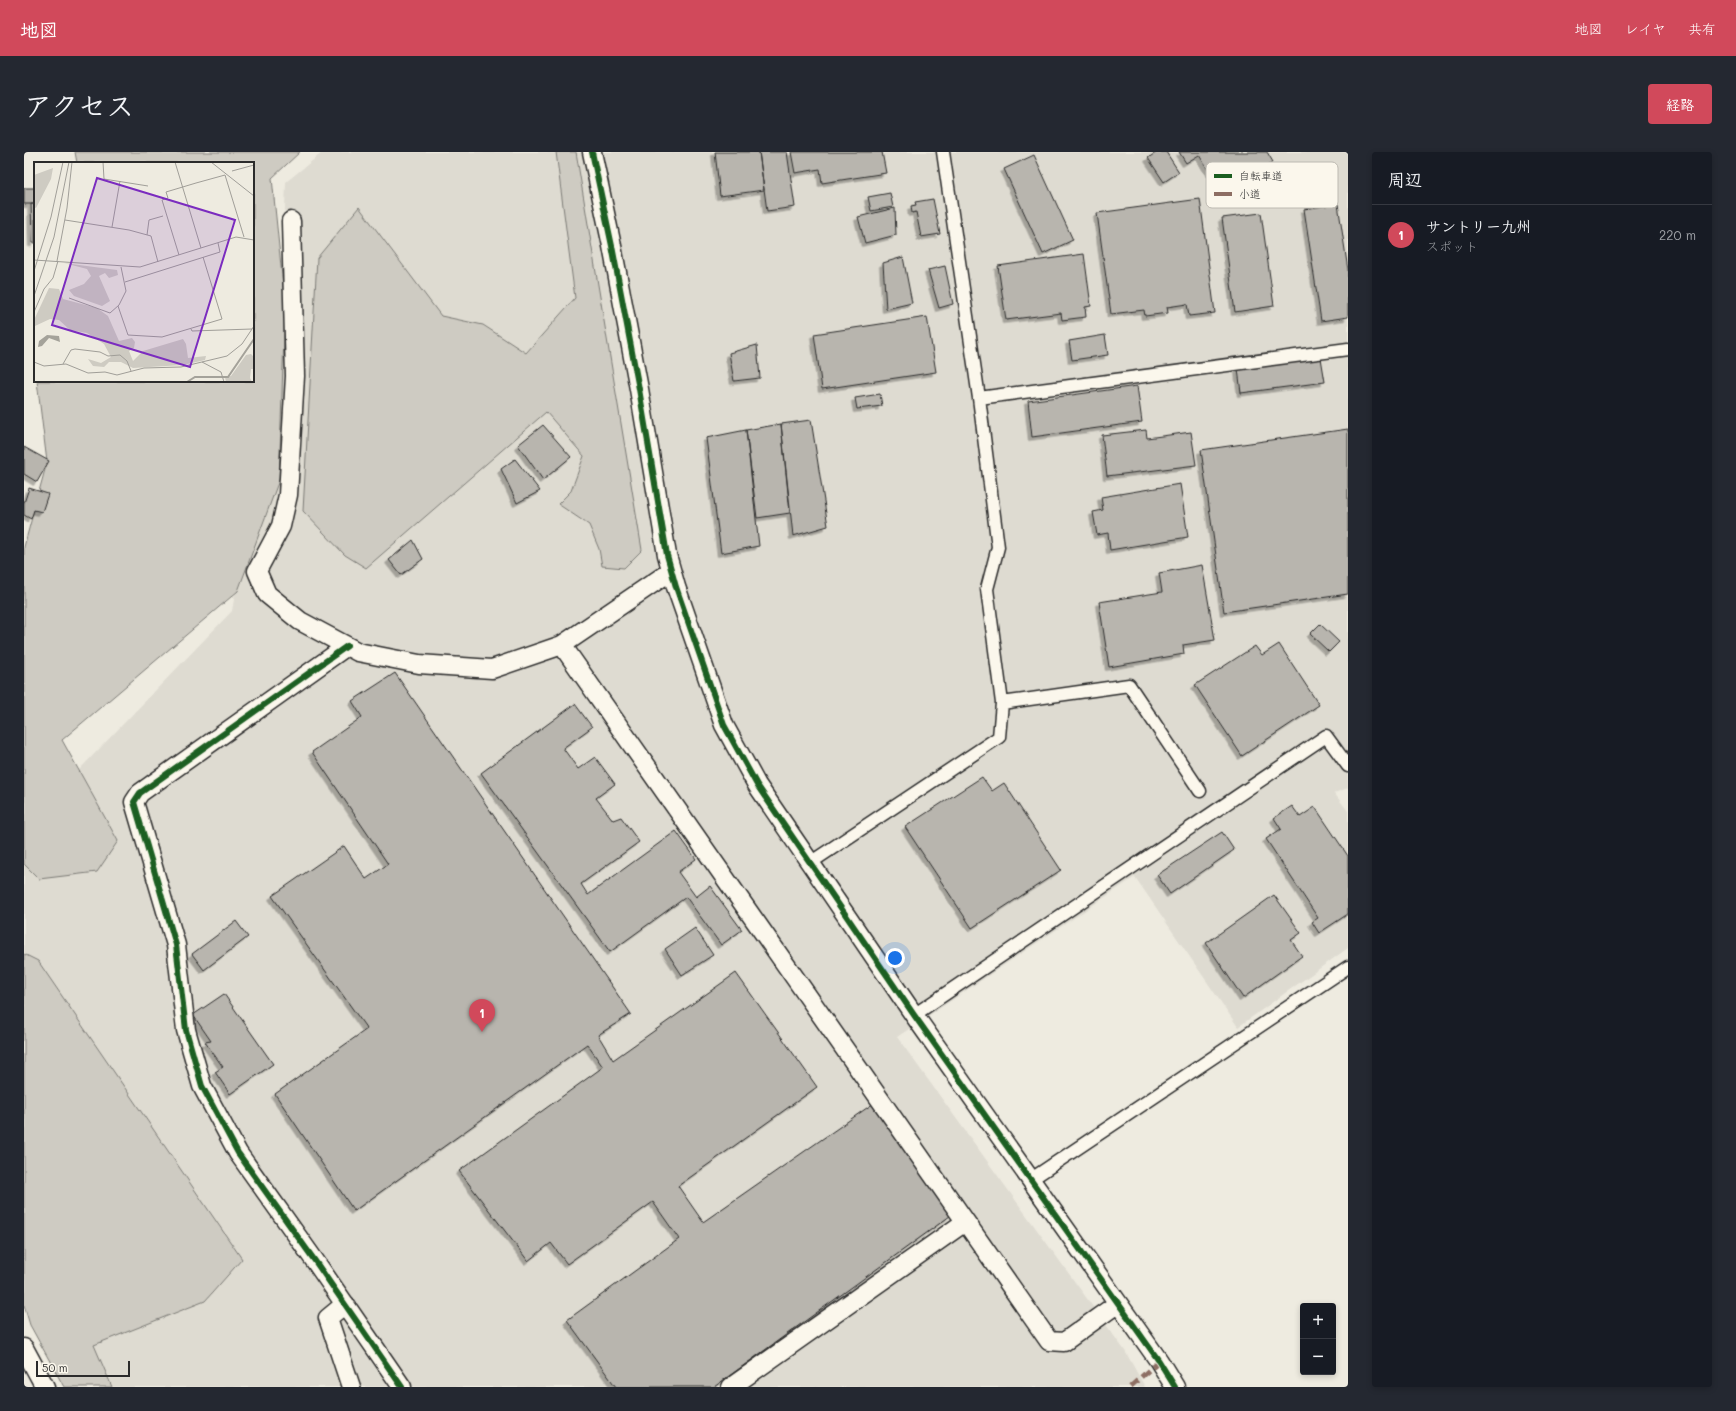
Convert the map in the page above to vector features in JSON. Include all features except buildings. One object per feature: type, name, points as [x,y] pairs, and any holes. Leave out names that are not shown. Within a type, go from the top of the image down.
[{"type":"street","points":[[592,152],[614,254],[671,571],[724,725],[757,786],[914,1015],[965,1085],[1117,1304],[1159,1361],[1175,1387]]},
{"type":"street","points":[[810,863],[999,738],[1002,703],[987,589],[998,546],[979,398],[943,152]]},
{"type":"street","points":[[291,221],[295,376],[288,495],[280,526],[257,571],[267,594],[300,621],[358,652],[419,664],[492,669],[562,645],[671,571]]},
{"type":"street","points":[[979,398],[1348,349]]},
{"type":"street","points":[[562,645],[1049,1341],[1064,1342],[1117,1304]]},
{"type":"street","points":[[347,646],[140,793],[134,802],[176,945],[186,1030],[202,1086],[238,1153],[402,1387]]},
{"type":"street","points":[[1002,703],[1128,685],[1200,792]]},
{"type":"street","points":[[914,1015],[1326,736],[1348,766]]},
{"type":"street","points":[[1030,1180],[1348,967]]},
{"type":"street","points":[[731,1387],[965,1222]]},
{"type":"street","points":[[345,1304],[328,1318],[351,1387]]},
{"type":"street","points":[[24,1348],[45,1387]]},
{"type":"shaded area","points":[[75,152],[300,152],[272,178],[285,306],[279,480],[238,591],[62,740],[118,841],[97,872],[39,879],[24,864],[24,547],[47,462],[37,382],[254,382],[254,162],[77,162]]},
{"type":"shaded area","points":[[323,152],[1348,152],[1348,788],[1334,793],[1348,811],[1348,948],[1238,1027],[1135,877],[897,1037],[1125,1351],[1145,1387],[99,1387],[24,1151],[24,827],[232,611],[280,337],[286,182]]},
{"type":"shaded area","points":[[556,152],[576,152],[642,550],[624,568],[602,566],[599,549],[589,525],[558,504],[571,491],[584,456],[546,412],[366,568],[345,555],[303,511],[317,258],[359,207],[441,316],[483,325],[526,353],[575,298]]},
{"type":"shaded area","points":[[24,954],[38,961],[242,1259],[205,1301],[94,1345],[112,1387],[64,1387],[30,1325],[24,1305]]},
{"type":"marked path","points":[[1130,1387],[1159,1361]]},
{"type":"cycle path","points":[[592,152],[612,246],[639,389],[667,555],[676,587],[724,725],[757,785],[914,1015],[1159,1361],[1175,1387]]},
{"type":"cycle path","points":[[347,646],[140,793],[134,802],[176,945],[186,1030],[202,1086],[238,1153],[402,1387]]},
{"type":"place","name":"サントリー九州","points":[[482,1032]]}]
